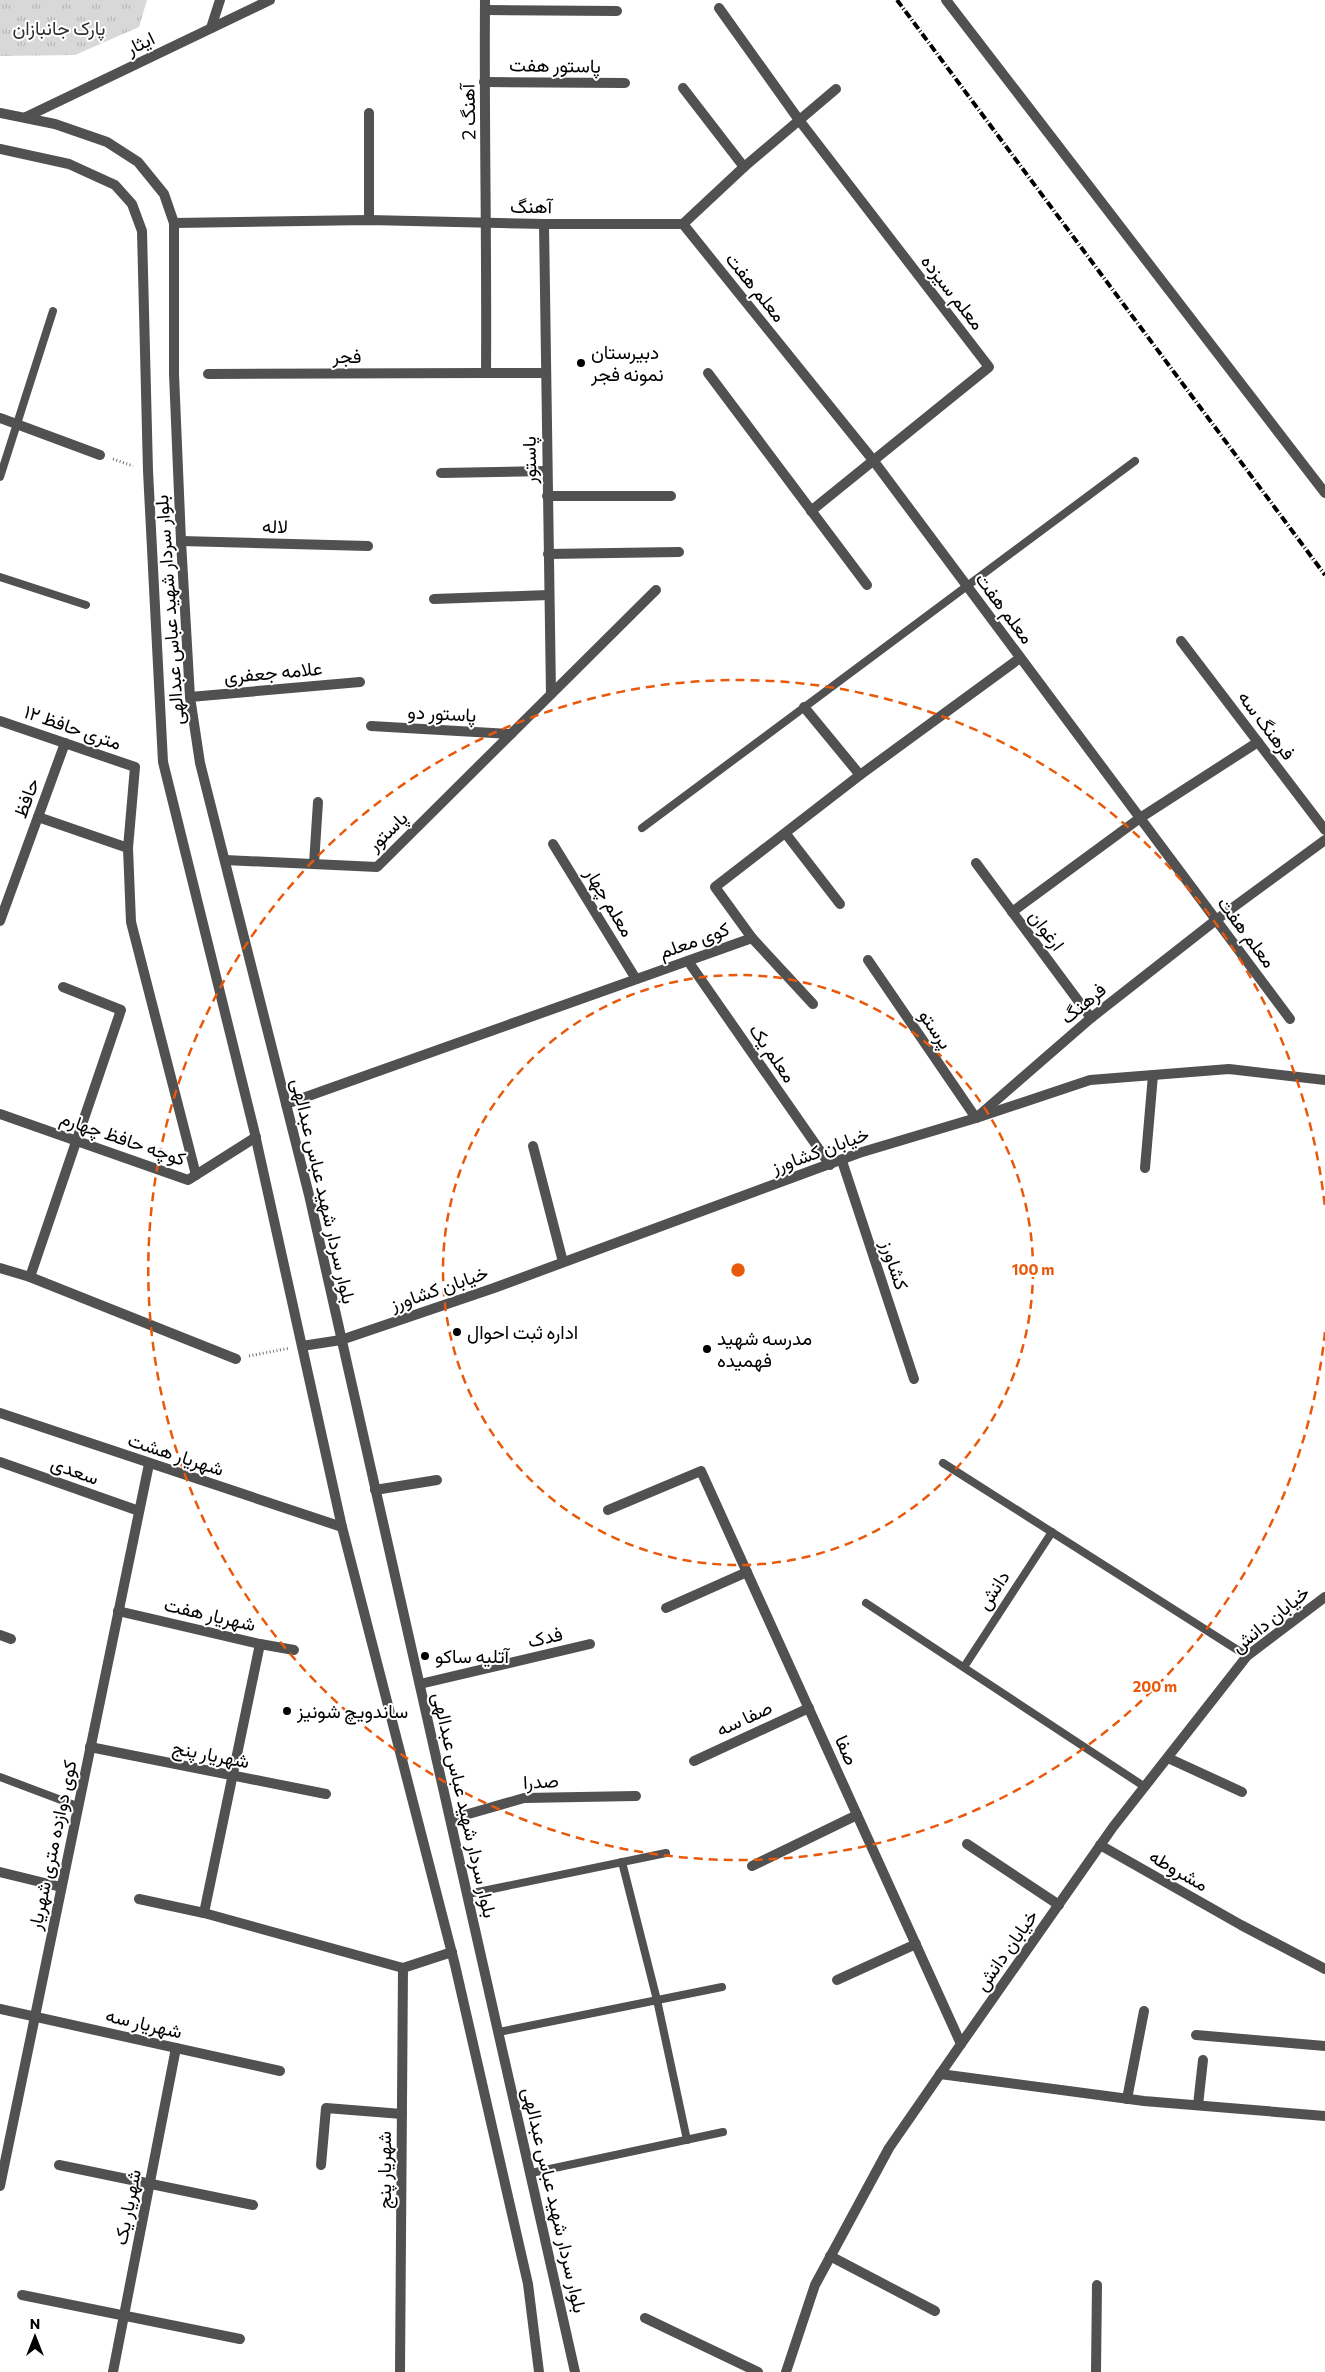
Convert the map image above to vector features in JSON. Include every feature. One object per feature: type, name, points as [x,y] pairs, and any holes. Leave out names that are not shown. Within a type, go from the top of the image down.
[{"type":"street","points":[[211,28],[220,0]]},
{"type":"street","name":"ایثار","points":[[26,117],[270,0]]},
{"type":"street","points":[[946,0],[1325,493]]},
{"type":"street","points":[[485,5],[617,12]]},
{"type":"street","name":"آهنگ 2","points":[[485,5],[486,373]]},
{"type":"street","points":[[719,8],[799,120]]},
{"type":"street","name":"پاستور هفت","points":[[484,82],[625,83]]},
{"type":"street","points":[[683,88],[744,167]]},
{"type":"street","points":[[683,224],[744,167],[836,89]]},
{"type":"street","name":"بلوار سردار شهید عباس عبدالهی","points":[[0,113],[55,124],[107,142],[138,162],[164,194],[174,223],[174,374],[181,541],[190,697],[200,763],[309,1195],[575,2372]]},
{"type":"street","points":[[369,113],[369,220]]},
{"type":"street","name":"معلم سیزده","points":[[799,120],[989,367],[873,460]]},
{"type":"street","name":"بلوار سردار شهید عباس عبدالهی","points":[[0,149],[69,164],[115,185],[132,204],[142,231],[148,471],[163,762],[256,1137],[342,1527],[452,1952],[528,2284],[539,2372]]},
{"type":"street","name":"آهنگ","points":[[174,223],[369,220],[544,224],[683,224]]},
{"type":"street","name":"پاستور","points":[[544,224],[551,694]]},
{"type":"street","name":"معلم هفت","points":[[683,224],[873,460],[1290,1019]]},
{"type":"street","name":"فجر","points":[[208,374],[545,373]]},
{"type":"street","points":[[708,373],[867,585]]},
{"type":"street","points":[[0,418],[100,455]]},
{"type":"street","points":[[811,511],[873,460]]},
{"type":"street","points":[[441,473],[547,471]]},
{"type":"street","points":[[547,496],[671,496]]},
{"type":"street","name":"لاله","points":[[181,541],[368,546]]},
{"type":"street","points":[[548,554],[679,552]]},
{"type":"street","name":"پاستور","points":[[225,860],[377,867],[656,590]]},
{"type":"street","points":[[434,599],[549,595]]},
{"type":"street","name":"فرهنگ سه","points":[[1181,641],[1325,830]]},
{"type":"street","name":"کوی معلم","points":[[286,1104],[752,938],[715,887],[860,775],[1020,658]]},
{"type":"street","name":"علامه جعفری","points":[[190,697],[360,682]]},
{"type":"street","points":[[804,707],[860,775]]},
{"type":"street","name":"۱۲ متری حافظ","points":[[0,721],[135,767],[128,848]]},
{"type":"street","name":"پاستور دو","points":[[372,726],[511,734]]},
{"type":"street","points":[[1012,912],[1140,818],[1258,742]]},
{"type":"street","name":"حافظ","points":[[0,921],[65,743]]},
{"type":"street","points":[[314,864],[318,802]]},
{"type":"street","points":[[38,817],[128,848],[131,922],[196,1175]]},
{"type":"street","points":[[786,834],[840,904]]},
{"type":"street","points":[[1216,920],[1325,840]]},
{"type":"street","name":"معلم چهار","points":[[553,844],[636,979]]},
{"type":"street","name":"ارغوان","points":[[976,863],[1091,1018]]},
{"type":"street","name":"فرهنگ","points":[[976,1118],[1091,1018],[1216,920]]},
{"type":"street","points":[[752,938],[813,1004]]},
{"type":"street","name":"معلم یک","points":[[688,960],[830,1164]]},
{"type":"street","name":"پرستو","points":[[868,960],[976,1118]]},
{"type":"street","points":[[30,1276],[78,1141],[121,1010],[63,987]]},
{"type":"street","name":"خیابان کشاورز","points":[[302,1346],[341,1340],[563,1262],[830,1164],[1090,1080],[1229,1069],[1325,1080]]},
{"type":"street","points":[[1145,1168],[1153,1075]]},
{"type":"street","name":"کوچه حافظ چهارم","points":[[0,1114],[188,1180],[256,1137]]},
{"type":"street","points":[[534,1146],[563,1262]]},
{"type":"street","name":"کشاورز","points":[[842,1161],[914,1379]]},
{"type":"street","points":[[0,1268],[30,1276],[236,1359]]},
{"type":"street","name":"شهریار هشت","points":[[0,1413],[342,1527]]},
{"type":"street","name":"سعدی","points":[[0,1462],[139,1511]]},
{"type":"street","name":"کوی دوازده متری شهریار","points":[[0,2186],[149,1464]]},
{"type":"street","name":"صفا","points":[[608,1510],[701,1471],[961,2044]]},
{"type":"street","points":[[375,1490],[437,1480]]},
{"type":"street","points":[[666,1608],[747,1572]]},
{"type":"street","name":"خیابان دانش","points":[[786,2372],[815,2285],[889,2148],[940,2074],[1100,1845],[1247,1656],[1325,1597]]},
{"type":"street","name":"شهریار هفت","points":[[118,1611],[294,1650]]},
{"type":"street","points":[[0,1634],[11,1639]]},
{"type":"street","points":[[204,1913],[260,1644]]},
{"type":"street","name":"فدک","points":[[420,1684],[590,1644]]},
{"type":"street","name":"صفا سه","points":[[694,1761],[808,1708]]},
{"type":"street","name":"شهریار پنج","points":[[90,1747],[326,1794]]},
{"type":"street","points":[[1168,1758],[1242,1792]]},
{"type":"street","name":"صدرا","points":[[451,1820],[524,1798],[636,1796]]},
{"type":"street","points":[[752,1866],[857,1815]]},
{"type":"street","points":[[967,1844],[1059,1905]]},
{"type":"street","name":"مشروطه","points":[[1100,1845],[1241,1925],[1325,1969]]},
{"type":"street","points":[[0,1872],[61,1887]]},
{"type":"street","points":[[139,1899],[204,1913],[403,1968],[452,1952]]},
{"type":"street","points":[[837,1980],[916,1944]]},
{"type":"street","name":"شهریار پنج","points":[[400,2372],[403,1968]]},
{"type":"street","name":"شهریار سه","points":[[0,2009],[280,2071]]},
{"type":"street","points":[[1127,2098],[1144,2011]]},
{"type":"street","points":[[1196,2035],[1325,2046]]},
{"type":"street","name":"شهریار یک","points":[[113,2372],[176,2048]]},
{"type":"street","points":[[1198,2105],[1203,2060]]},
{"type":"street","points":[[940,2074],[1127,2098],[1325,2116]]},
{"type":"street","points":[[321,2165],[326,2108],[402,2114]]},
{"type":"street","points":[[59,2165],[253,2205]]},
{"type":"street","points":[[830,2256],[935,2311]]},
{"type":"street","points":[[1096,2372],[1097,2286]]},
{"type":"street","points":[[22,2295],[240,2338]]},
{"type":"street","points":[[645,2318],[758,2372]]},
{"type":"lane","points":[[0,477],[53,311]]},
{"type":"lane","points":[[642,828],[1135,461]]},
{"type":"lane","points":[[0,577],[86,605]]},
{"type":"lane","points":[[944,1463],[1247,1656]]},
{"type":"lane","name":"دانش","points":[[964,1667],[1052,1532]]},
{"type":"lane","points":[[866,1603],[1145,1787]]},
{"type":"lane","points":[[0,1777],[77,1806]]},
{"type":"lane","points":[[468,1894],[666,1853]]},
{"type":"lane","points":[[622,1862],[657,2000],[688,2140]]},
{"type":"lane","points":[[499,2032],[722,1987]]},
{"type":"lane","points":[[531,2173],[723,2132]]},
{"type":"path","points":[[100,455],[148,471]]},
{"type":"path","points":[[236,1359],[302,1346]]},
{"type":"green space","name":"پارک جانبازان","points":[[0,0],[147,0],[139,27],[75,55],[0,56]]},
{"type":"railway","points":[[897,0],[1325,575]]},
{"type":"place","name":"دبیرستان نمونه فجر","points":[[581,363]]},
{"type":"place","name":"اداره ثبت احوال","points":[[457,1332]]},
{"type":"place","name":"مدرسه شهید فهمیده","points":[[707,1349]]},
{"type":"place","name":"آتلیه ساکو","points":[[425,1656]]},
{"type":"place","name":"ساندویچ شونیز","points":[[287,1711]]}]
